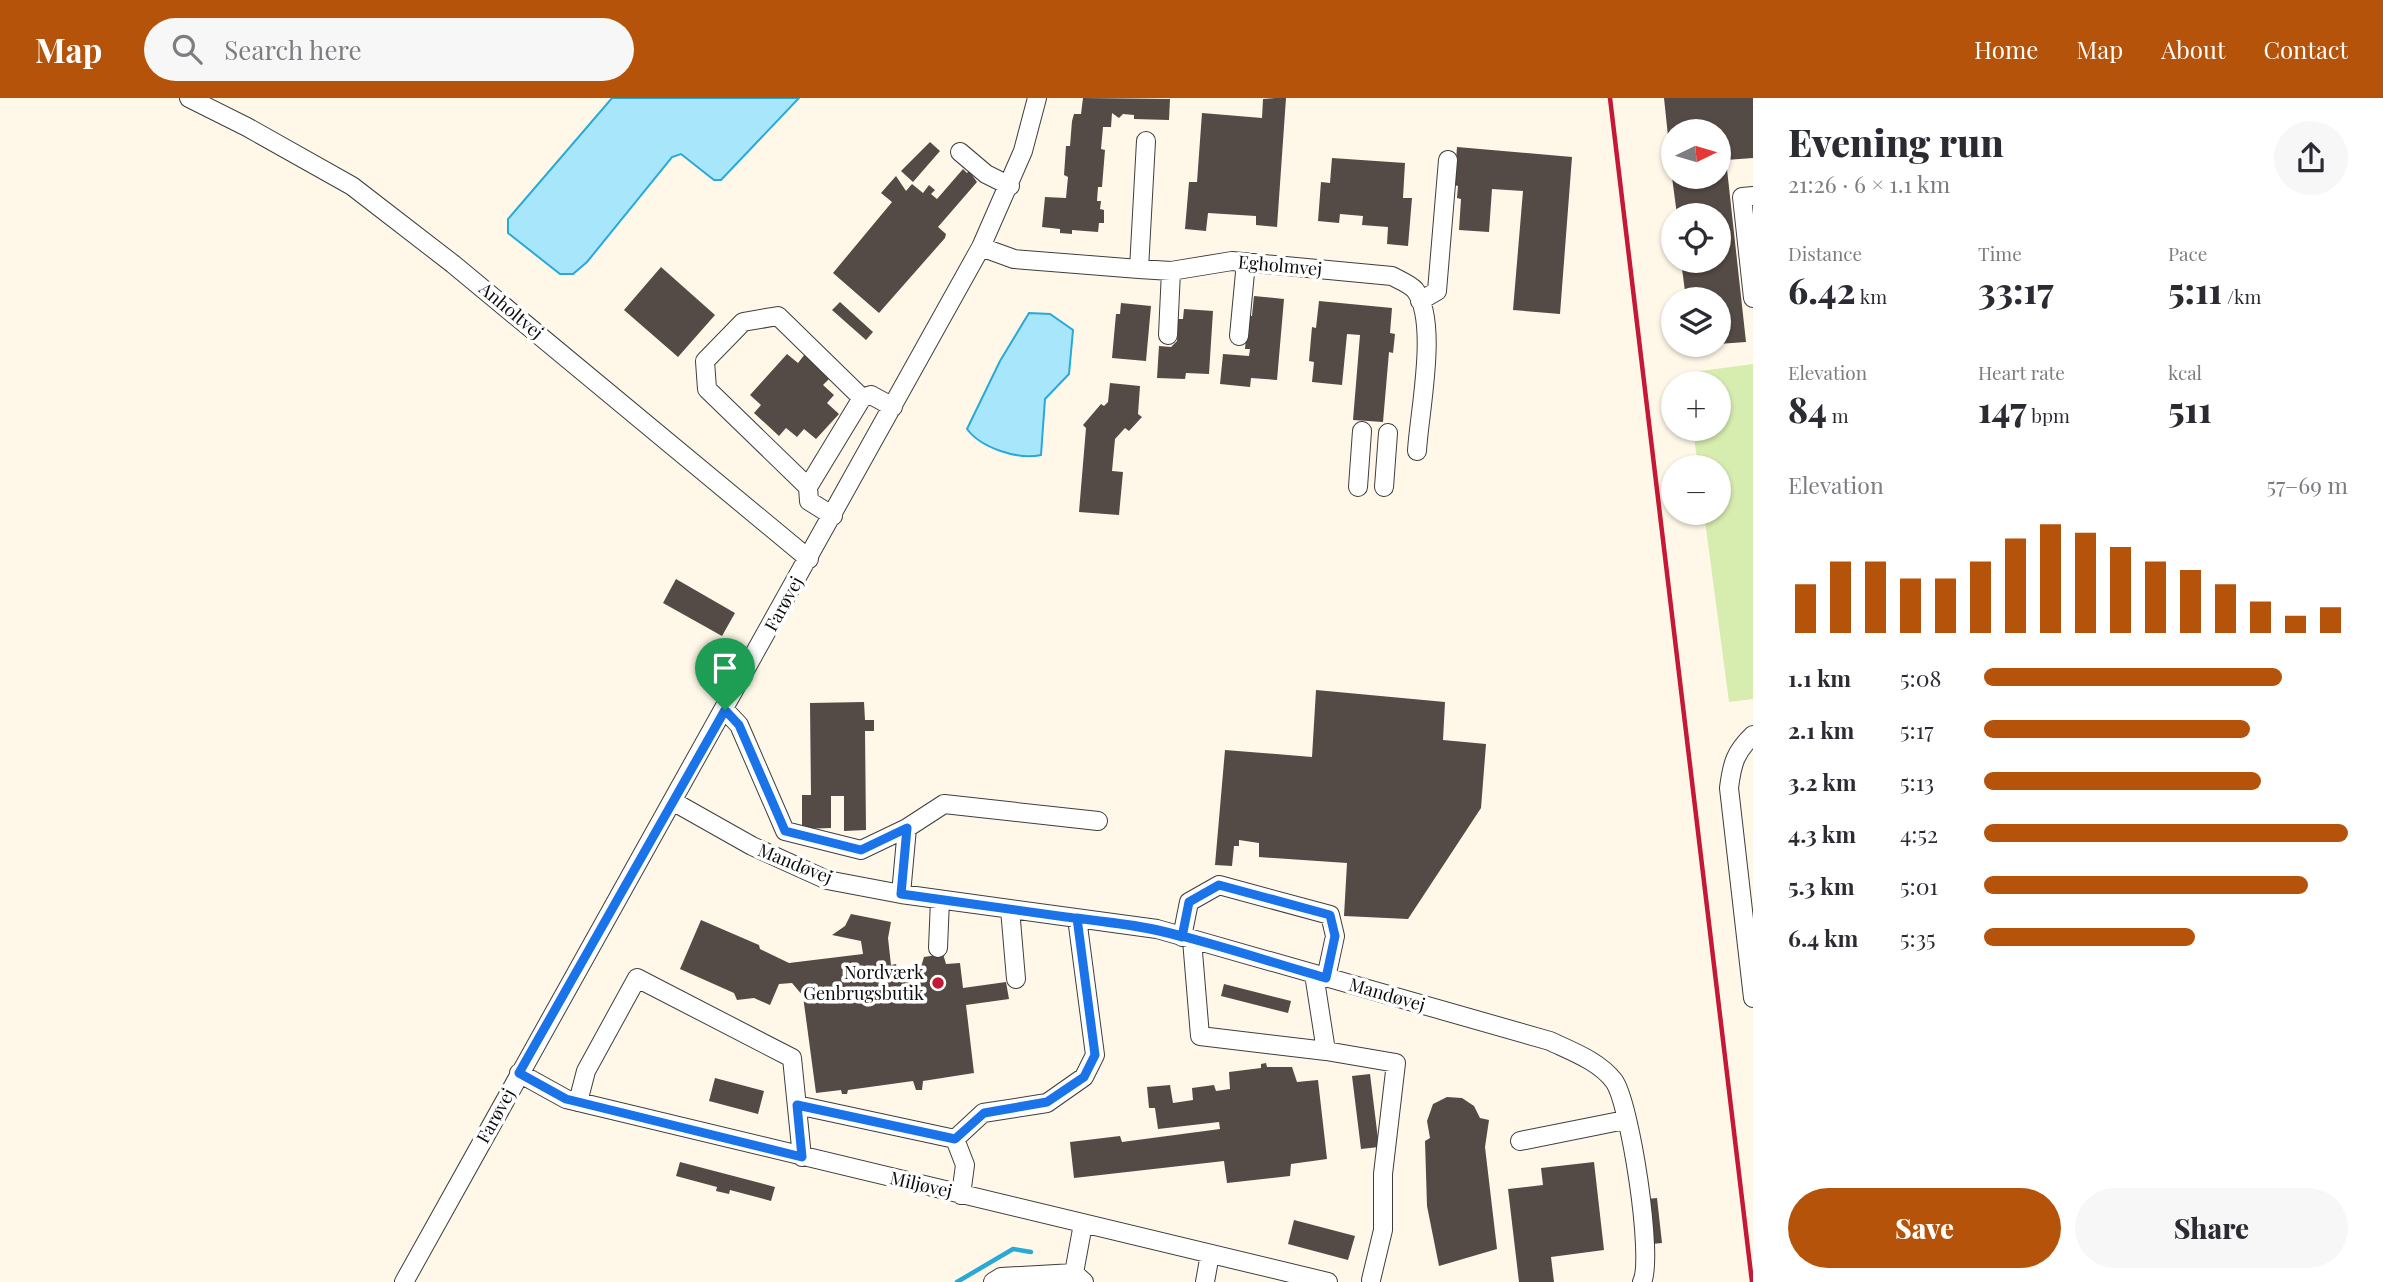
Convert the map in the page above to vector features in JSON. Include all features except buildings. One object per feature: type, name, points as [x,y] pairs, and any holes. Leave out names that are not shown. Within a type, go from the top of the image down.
[{"type":"street","name":"Anholtvej","points":[[189,98],[352,186],[453,264],[809,559]]},
{"type":"street","name":"Farøvej","points":[[404,1282],[519,1073],[674,802],[981,247],[1010,186],[1037,98]]},
{"type":"street","points":[[1139,269],[1146,141]]},
{"type":"street","points":[[960,152],[986,174],[1010,186]]},
{"type":"street","points":[[1417,451],[1426,334],[1420,301],[1437,291],[1448,160]]},
{"type":"street","points":[[1753,196],[1742,197],[1753,298]]},
{"type":"street","name":"Egholmvej","points":[[981,247],[1014,258],[1139,269],[1171,271],[1232,261],[1392,275],[1415,289],[1420,301]]},
{"type":"street","points":[[1239,336],[1246,262]]},
{"type":"street","points":[[1168,335],[1171,271]]},
{"type":"street","points":[[808,487],[707,389],[705,361],[743,322],[778,316],[862,398]]},
{"type":"street","points":[[833,516],[809,501],[808,487],[862,398],[872,395],[893,407]]},
{"type":"street","points":[[1358,487],[1362,431]]},
{"type":"street","points":[[1384,487],[1388,433]]},
{"type":"street","points":[[725,710],[739,725],[785,831],[861,850],[907,828],[944,804],[1098,821]]},
{"type":"street","points":[[1753,734],[1732,762],[1729,788],[1753,998]]},
{"type":"street","name":"Mandøvej","points":[[674,802],[751,846],[827,880],[940,900],[1157,929],[1560,1045],[1589,1059],[1615,1082],[1625,1120],[1644,1215],[1643,1282]]},
{"type":"street","points":[[901,894],[907,828]]},
{"type":"street","points":[[1326,1051],[1320,976],[1335,936],[1330,915],[1219,885],[1189,902],[1187,938],[1200,1036],[1326,1051],[1396,1063],[1383,1174],[1383,1230],[1372,1282]]},
{"type":"street","points":[[938,948],[940,900]]},
{"type":"street","points":[[1010,909],[1016,979]]},
{"type":"street","points":[[955,1139],[984,1113],[1047,1102],[1084,1077],[1095,1055],[1077,918]]},
{"type":"street","points":[[578,1102],[586,1071],[638,978],[792,1058],[802,1157]]},
{"type":"street","name":"Miljøvej","points":[[519,1073],[544,1089],[578,1102],[1328,1282]]},
{"type":"street","points":[[797,1105],[955,1139]]},
{"type":"street","points":[[1520,1141],[1625,1120]]},
{"type":"street","points":[[955,1139],[965,1165],[961,1195]]},
{"type":"street","points":[[993,1282],[1001,1277],[1079,1277],[1083,1224]]},
{"type":"street","points":[[1205,1282],[1210,1254]]},
{"type":"green space","points":[[1753,364],[1753,699],[1729,702],[1706,525],[1731,525],[1731,455],[1696,455],[1695,441],[1731,441],[1731,371],[1701,371]]},
{"type":"water","points":[[612,98],[799,98],[721,180],[714,180],[681,154],[672,157],[587,262],[573,274],[560,274],[508,233],[508,219]]},
{"type":"water","points":[[1029,313],[1050,314],[1073,330],[1069,374],[1045,399],[1041,455],[1022,456],[991,447],[967,429],[1000,361]]},
{"type":"waterway","points":[[957,1282],[1013,1249],[1031,1252]]},
{"type":"railway","points":[[1610,98],[1752,1282]]},
{"type":"place","name":"Nordværk Genbrugsbutik","points":[[938,983]]},
{"type":"route","points":[[725,710],[519,1073],[566,1099],[802,1157],[797,1105],[955,1139],[984,1113],[1047,1102],[1084,1077],[1095,1055],[1077,918],[1157,929],[1182,937],[1192,940],[1326,978],[1335,936],[1330,915],[1219,885],[1189,902],[1182,937],[1157,929],[1077,918],[1010,909],[901,894],[907,828],[861,850],[785,831],[739,725],[725,710]]}]
